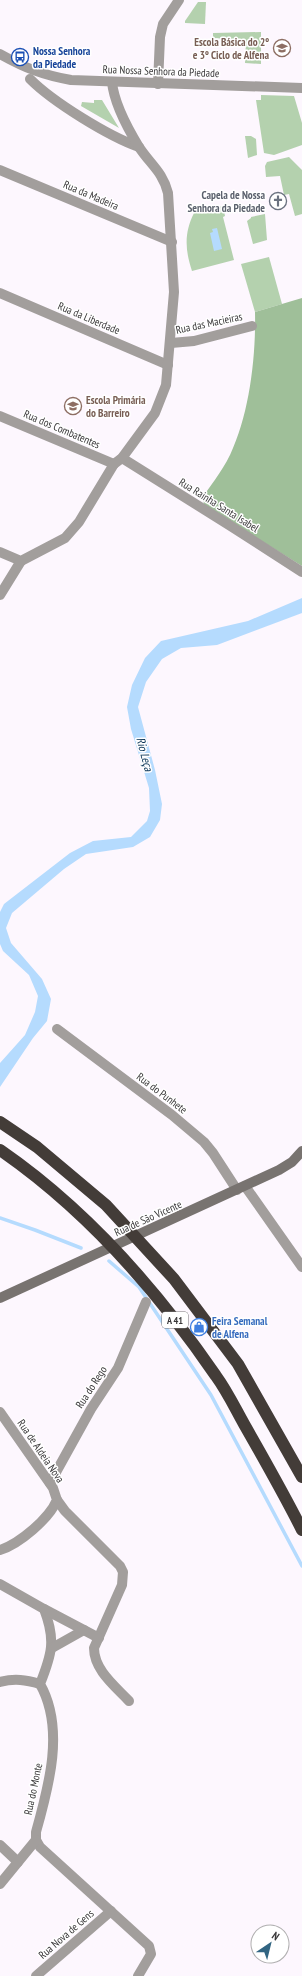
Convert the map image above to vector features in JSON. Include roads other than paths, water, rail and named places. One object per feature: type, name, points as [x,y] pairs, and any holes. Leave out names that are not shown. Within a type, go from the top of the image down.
[{"type":"highway","name":"A 41","points":[[0,1122],[37,1147],[106,1205],[174,1279],[238,1364],[302,1477]]},
{"type":"highway","name":"A 41","points":[[0,1150],[21,1164],[88,1221],[156,1293],[217,1378],[278,1482],[302,1530]]},
{"type":"main road","name":"Rua de São Vicente","points":[[0,1298],[279,1170],[292,1162],[302,1152]]},
{"type":"street","points":[[158,84],[160,37],[163,24],[179,0]]},
{"type":"street","name":"Rua Nossa Senhora da Piedade","points":[[0,54],[23,67],[43,75],[71,80],[302,88]]},
{"type":"street","points":[[30,79],[58,101],[123,141],[139,147]]},
{"type":"street","points":[[0,595],[21,561],[65,538],[79,522],[118,461],[159,406],[166,385],[171,344],[174,292],[169,200],[165,179],[139,147],[113,96],[112,82]]},
{"type":"street","name":"Rua da Madeira","points":[[0,170],[172,242]]},
{"type":"street","name":"Rua da Liberdade","points":[[0,293],[168,365]]},
{"type":"street","name":"Rua das Macieiras","points":[[171,344],[194,341],[252,326]]},
{"type":"street","name":"Rua dos Combatentes","points":[[0,416],[118,461]]},
{"type":"street","name":"Rua Rainha Santa Isabel","points":[[118,461],[230,525],[302,572]]},
{"type":"street","points":[[0,552],[21,561]]},
{"type":"street","name":"Rua do Punhete","points":[[57,1029],[172,1115],[204,1142],[302,1267]]},
{"type":"street","name":"Rua do Rego","points":[[50,1483],[90,1409],[120,1364],[146,1302]]},
{"type":"street","name":"Rua de Aldeia Nova","points":[[0,1412],[50,1483],[56,1500],[48,1515],[10,1547],[0,1550]]},
{"type":"street","points":[[56,1500],[120,1566],[123,1572],[122,1585],[94,1648],[94,1657],[102,1672],[129,1701]]},
{"type":"street","points":[[0,1584],[99,1638]]},
{"type":"street","points":[[0,1682],[12,1679],[27,1680],[40,1684],[51,1655],[52,1648],[50,1629],[44,1609]]},
{"type":"street","points":[[52,1648],[84,1630]]},
{"type":"street","name":"Rua do Monte","points":[[36,1840],[36,1832],[50,1777],[53,1742],[49,1706],[40,1684]]},
{"type":"street","points":[[0,1884],[36,1840],[40,1847],[149,1946],[151,1954],[148,1962],[138,1976]]},
{"type":"street","points":[[0,1845],[18,1862]]},
{"type":"street","name":"Rua Nova de Gens","points":[[36,1976],[111,1911]]},
{"type":"water","points":[[217,228],[222,249],[214,251],[210,233],[213,232],[212,229]]},
{"type":"water","name":"Rio Leça","points":[[302,598],[302,613],[217,645],[181,648],[162,659],[146,682],[138,707],[155,770],[162,804],[160,820],[150,837],[133,847],[86,854],[64,869],[12,913],[6,928],[11,943],[42,979],[51,999],[47,1021],[33,1038],[0,1087],[0,1063],[25,1035],[35,1012],[38,996],[29,975],[3,951],[0,944],[0,912],[4,904],[70,853],[93,841],[131,837],[147,821],[150,811],[149,788],[131,729],[127,707],[132,685],[145,658],[161,641],[248,621]]},
{"type":"waterway","points":[[0,1218],[81,1248]]},
{"type":"waterway","points":[[109,1261],[139,1287],[211,1395],[302,1566]]},
{"type":"place","name":"Escola Básica do 2º e 3º Ciclo de Alfena","points":[[282,48]]},
{"type":"place","name":"Nossa Senhora da Piedade","points":[[20,57]]},
{"type":"place","name":"Capela de Nossa Senhora da Piedade","points":[[278,201]]},
{"type":"place","name":"Escola Primária do Barreiro","points":[[73,406]]},
{"type":"place","name":"Feira Semanal de Alfena","points":[[199,1327]]}]
